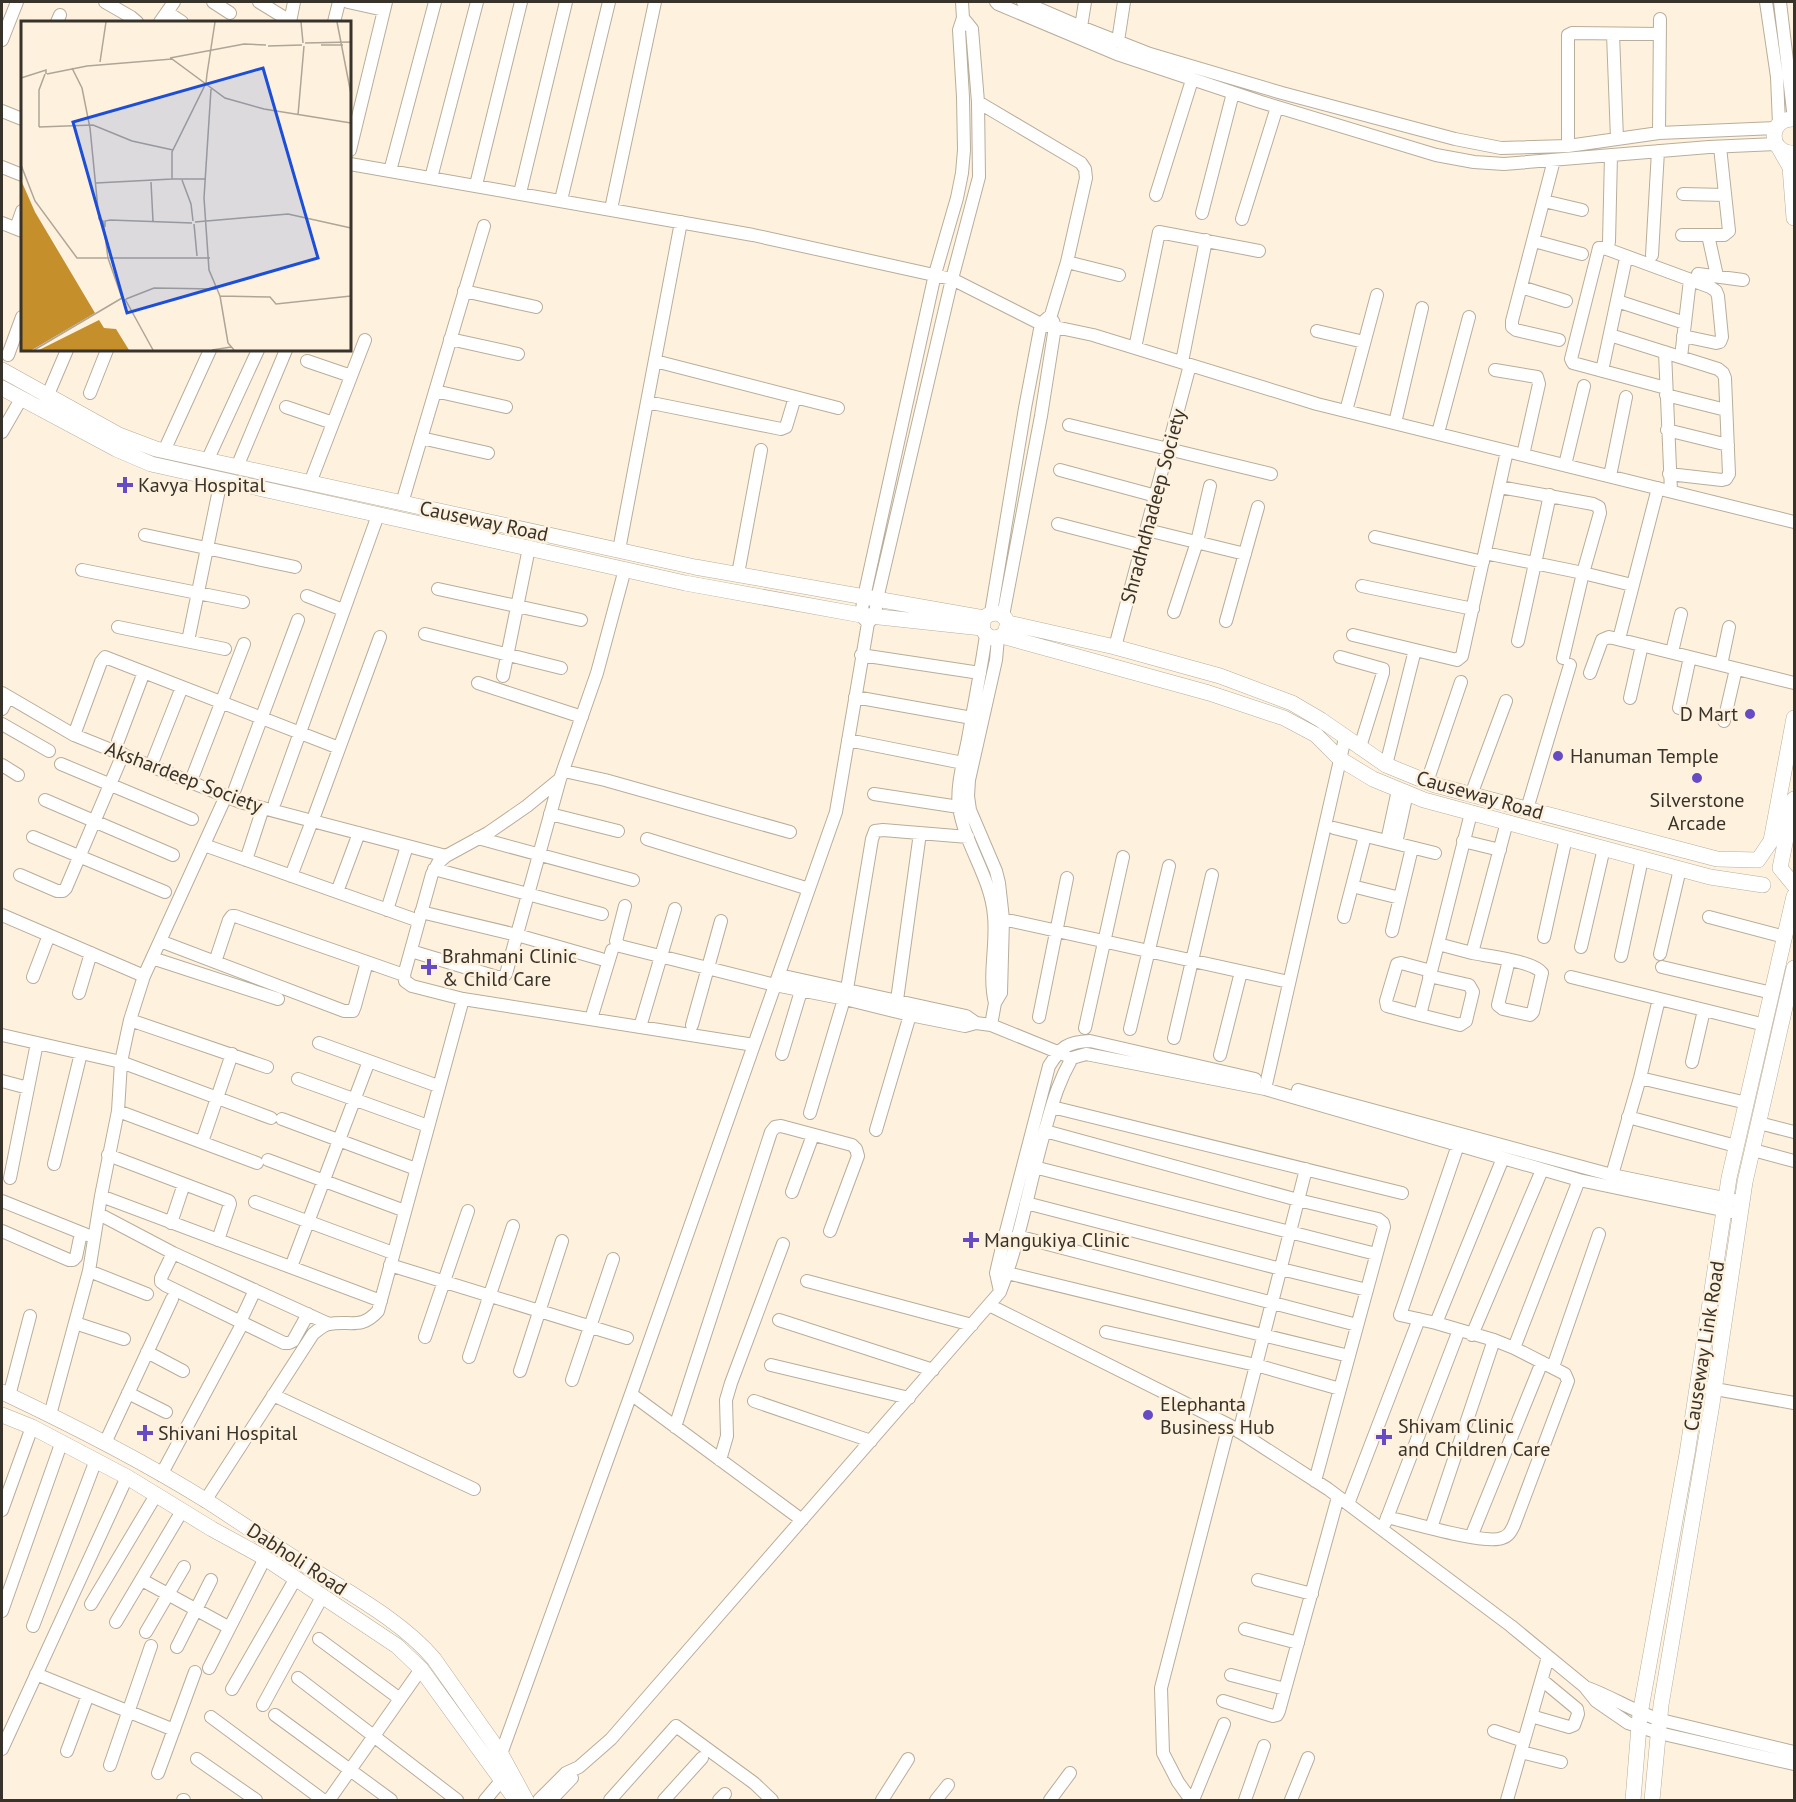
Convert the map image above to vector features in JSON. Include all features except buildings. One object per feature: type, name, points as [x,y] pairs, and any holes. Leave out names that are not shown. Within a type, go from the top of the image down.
[{"type":"main road","points":[[1794,119],[1783,121],[1774,133],[1777,146],[1790,167],[1794,218]]},
{"type":"main road","points":[[1777,146],[1784,152],[1794,153]]},
{"type":"main road","name":"Causeway Road","points":[[2,370],[45,403],[116,449],[151,464],[631,571],[868,618],[994,626],[1284,718],[1316,735],[1341,759],[1373,780],[1424,800],[1710,877],[1766,885],[1794,886]]},
{"type":"main road","name":"Causeway Road","points":[[2,388],[21,399],[45,403],[119,435],[164,451],[612,549],[870,598],[994,626],[1115,647],[1220,676],[1292,703],[1386,765],[1427,782],[1717,859],[1758,860]]},
{"type":"main road","points":[[601,564],[612,549]]},
{"type":"main road","points":[[631,571],[638,554]]},
{"type":"main road","points":[[1794,718],[1771,841],[1753,867],[1756,880],[1766,885],[1777,881],[1781,872],[1794,799]]},
{"type":"main road","points":[[1758,860],[1771,858],[1779,863],[1780,868],[1794,886]]},
{"type":"main road","name":"Causeway Link Road","points":[[1633,1800],[1639,1720],[1698,1386],[1725,1205],[1736,1146],[1794,896]]},
{"type":"main road","name":"Causeway Link Road","points":[[1652,1800],[1661,1705],[1742,1208],[1752,1150],[1794,968]]},
{"type":"main road","name":"Dabholi Road","points":[[5,1394],[105,1443],[161,1474],[360,1600],[422,1645],[501,1754],[526,1800]]},
{"type":"main road","name":"Dabholi Road","points":[[2,1415],[32,1427],[128,1477],[265,1558],[397,1646],[421,1669],[516,1800]]},
{"type":"street","points":[[2,40],[17,2]]},
{"type":"street","points":[[105,2],[132,21]]},
{"type":"street","points":[[213,2],[230,13]]},
{"type":"street","points":[[259,2],[288,21]]},
{"type":"street","points":[[290,21],[294,2]]},
{"type":"street","points":[[334,21],[339,2]]},
{"type":"street","points":[[348,2],[385,6],[351,146]]},
{"type":"street","points":[[390,171],[435,2]]},
{"type":"street","points":[[431,178],[477,2]]},
{"type":"street","points":[[476,185],[521,2]]},
{"type":"street","points":[[519,193],[566,2]]},
{"type":"street","points":[[561,201],[609,2]]},
{"type":"street","points":[[611,209],[654,2]]},
{"type":"street","points":[[501,1754],[631,1394],[836,812],[870,598],[935,274],[962,173],[963,97],[959,30],[963,18],[962,2]]},
{"type":"street","points":[[996,2],[1117,54],[1277,107],[1436,155],[1503,164],[1658,151],[1777,146]]},
{"type":"street","points":[[1023,2],[1049,7],[1081,27],[1150,54],[1282,93],[1455,139],[1501,148],[1568,146],[1659,133],[1777,126],[1777,77],[1766,2]]},
{"type":"street","points":[[1081,27],[1085,2]]},
{"type":"street","points":[[1118,40],[1124,2]]},
{"type":"street","points":[[1780,2],[1794,119]]},
{"type":"street","points":[[167,12],[180,21]]},
{"type":"street","points":[[870,598],[979,177],[978,102],[972,29],[963,18]]},
{"type":"street","points":[[1659,133],[1660,19]]},
{"type":"street","points":[[1568,146],[1568,35],[1572,33],[1660,34]]},
{"type":"street","points":[[1613,34],[1617,139]]},
{"type":"street","points":[[1156,195],[1192,80]]},
{"type":"street","points":[[1202,213],[1233,93]]},
{"type":"street","points":[[978,102],[1081,164],[1085,169],[1086,178],[1067,262],[1051,315],[1041,324],[1025,408],[994,626],[996,660],[969,780],[970,810],[996,871],[1003,920],[1001,993],[995,1003],[991,1025]]},
{"type":"street","points":[[1242,219],[1277,107]]},
{"type":"street","points":[[2,111],[21,116]]},
{"type":"street","points":[[1455,139],[1455,158]]},
{"type":"street","points":[[1682,235],[1724,235],[1728,231],[1720,147]]},
{"type":"street","points":[[1653,255],[1658,151]]},
{"type":"street","points":[[1609,242],[1611,155]]},
{"type":"street","points":[[1554,160],[1512,327],[1516,330],[1559,340]]},
{"type":"street","points":[[351,164],[753,235],[935,274],[952,279],[1041,324],[1093,335],[1317,404],[1794,522]]},
{"type":"street","points":[[2,167],[21,175]]},
{"type":"street","points":[[1683,195],[1725,195]]},
{"type":"street","points":[[1544,201],[1582,210]]},
{"type":"street","points":[[612,549],[647,402],[681,222]]},
{"type":"street","points":[[2,223],[19,230]]},
{"type":"street","points":[[402,503],[484,226]]},
{"type":"street","points":[[1135,348],[1159,232],[1259,251]]},
{"type":"street","points":[[1708,235],[1717,276]]},
{"type":"street","name":"Shradhdhadeep Society","points":[[1115,647],[1169,449],[1186,364],[1206,240]]},
{"type":"street","points":[[1534,241],[1582,254]]},
{"type":"street","points":[[1617,301],[1716,343],[1720,342],[1722,337],[1716,291],[1694,277],[1599,248],[1571,359],[1573,363],[1726,410]]},
{"type":"street","points":[[1602,371],[1626,258]]},
{"type":"street","points":[[1067,262],[1119,275]]},
{"type":"street","points":[[1694,277],[1717,276],[1743,280]]},
{"type":"street","points":[[1681,357],[1694,277]]},
{"type":"street","points":[[1521,287],[1566,301]]},
{"type":"street","points":[[464,291],[536,308]]},
{"type":"street","points":[[1346,411],[1377,295]]},
{"type":"street","points":[[1395,423],[1422,308]]},
{"type":"street","points":[[995,1003],[992,991],[995,918],[993,906],[988,884],[975,856],[959,807],[959,792],[980,673],[994,626],[1039,427],[1055,327],[1051,315]]},
{"type":"street","points":[[1438,433],[1469,317]]},
{"type":"street","points":[[8,355],[21,320]]},
{"type":"street","points":[[1317,331],[1364,342]]},
{"type":"street","points":[[1610,334],[1718,369],[1723,373],[1729,474],[1726,479],[1722,480],[1669,474]]},
{"type":"street","points":[[450,339],[518,354]]},
{"type":"street","points":[[310,483],[365,340]]},
{"type":"street","points":[[45,403],[67,351]]},
{"type":"street","points":[[90,393],[107,351]]},
{"type":"street","points":[[164,451],[210,351]]},
{"type":"street","points":[[207,460],[258,351]]},
{"type":"street","points":[[237,467],[286,351]]},
{"type":"street","points":[[1665,352],[1671,491]]},
{"type":"street","points":[[307,361],[351,376]]},
{"type":"street","points":[[655,361],[838,408]]},
{"type":"street","points":[[1495,370],[1538,377],[1539,384],[1523,454]]},
{"type":"street","points":[[1565,465],[1584,386]]},
{"type":"street","points":[[435,391],[506,407]]},
{"type":"street","points":[[647,402],[782,429],[788,424],[795,397]]},
{"type":"street","points":[[1610,476],[1626,398]]},
{"type":"street","points":[[2,432],[21,399]]},
{"type":"street","points":[[286,407],[333,423]]},
{"type":"street","points":[[1069,425],[1271,474]]},
{"type":"street","points":[[1667,430],[1728,445]]},
{"type":"street","points":[[421,438],[488,453]]},
{"type":"street","points":[[738,574],[761,450]]},
{"type":"street","points":[[1353,635],[1457,660],[1462,656],[1507,451]]},
{"type":"street","points":[[1060,470],[1156,496]]},
{"type":"street","points":[[188,641],[221,480]]},
{"type":"street","points":[[1174,612],[1197,542],[1210,486]]},
{"type":"street","points":[[1500,487],[1593,504],[1599,507],[1600,513],[1583,573],[1567,662],[1527,809]]},
{"type":"street","points":[[1619,639],[1658,488]]},
{"type":"street","points":[[1518,641],[1550,495]]},
{"type":"street","points":[[1226,621],[1258,507]]},
{"type":"street","points":[[275,802],[378,514]]},
{"type":"street","points":[[1058,524],[1143,546]]},
{"type":"street","points":[[1147,530],[1245,554]]},
{"type":"street","points":[[145,535],[295,567]]},
{"type":"street","points":[[1374,537],[1484,557],[1535,562],[1632,585]]},
{"type":"street","points":[[503,676],[529,548]]},
{"type":"street","points":[[82,570],[243,602]]},
{"type":"street","points":[[411,951],[496,977],[503,977],[506,974],[562,775],[631,571]]},
{"type":"street","points":[[1362,586],[1473,609]]},
{"type":"street","points":[[438,588],[581,620]]},
{"type":"street","points":[[307,596],[343,610]]},
{"type":"street","points":[[1672,652],[1681,614]]},
{"type":"street","points":[[50,1415],[89,1271],[108,1155],[118,1111],[121,1062],[130,1020],[144,976],[231,792],[298,620]]},
{"type":"street","points":[[118,627],[225,649]]},
{"type":"street","points":[[1721,665],[1730,627]]},
{"type":"street","points":[[425,634],[561,668]]},
{"type":"street","points":[[291,876],[380,637]]},
{"type":"street","points":[[1590,673],[1602,640],[1609,637],[1794,683]]},
{"type":"street","points":[[194,773],[244,644]]},
{"type":"street","points":[[1630,698],[1642,645]]},
{"type":"street","points":[[1386,765],[1415,650]]},
{"type":"street","points":[[861,655],[980,673]]},
{"type":"street","points":[[74,735],[103,659],[108,657],[339,748]]},
{"type":"street","points":[[1340,657],[1383,669],[1360,747]]},
{"type":"street","points":[[1679,708],[1690,657]]},
{"type":"street","points":[[1724,721],[1736,669]]},
{"type":"street","points":[[118,741],[144,672]]},
{"type":"street","points":[[1427,782],[1461,682]]},
{"type":"street","points":[[478,683],[582,717]]},
{"type":"street","points":[[154,758],[182,687]]},
{"type":"street","points":[[2,709],[5,695]]},
{"type":"street","name":"Akshardeep Society","points":[[5,695],[74,735],[231,792],[240,802],[314,817],[359,833],[446,856]]},
{"type":"street","points":[[855,697],[972,718]]},
{"type":"street","points":[[1471,795],[1506,701]]},
{"type":"street","points":[[2,724],[49,751]]},
{"type":"street","points":[[1266,1085],[1345,738]]},
{"type":"street","points":[[848,740],[963,763]]},
{"type":"street","points":[[21,874],[57,891],[63,891],[66,888],[123,754]]},
{"type":"street","points":[[61,764],[192,819]]},
{"type":"street","points":[[2,765],[18,775]]},
{"type":"street","points":[[754,1045],[463,999],[412,986],[405,981],[404,975],[438,863],[527,806],[562,775],[604,780],[790,832]]},
{"type":"street","points":[[1391,842],[1402,791]]},
{"type":"street","points":[[874,794],[959,807]]},
{"type":"street","points":[[45,800],[173,855]]},
{"type":"street","points":[[246,860],[263,808]]},
{"type":"street","points":[[1420,1015],[1471,813]]},
{"type":"street","points":[[550,814],[618,831]]},
{"type":"street","points":[[1472,953],[1507,822]]},
{"type":"street","points":[[1334,828],[1434,853]]},
{"type":"street","points":[[810,1113],[846,994],[875,831],[968,837]]},
{"type":"street","points":[[337,892],[359,833]]},
{"type":"street","points":[[897,1000],[920,833]]},
{"type":"street","points":[[1344,917],[1365,836]]},
{"type":"street","points":[[33,837],[165,892]]},
{"type":"street","points":[[478,838],[633,880]]},
{"type":"street","points":[[1545,937],[1566,838]]},
{"type":"street","points":[[647,839],[809,889]]},
{"type":"street","points":[[1464,841],[1500,850]]},
{"type":"street","points":[[204,845],[387,910],[517,935],[601,959]]},
{"type":"street","points":[[387,910],[407,846]]},
{"type":"street","points":[[1392,931],[1412,848]]},
{"type":"street","points":[[1581,947],[1604,848]]},
{"type":"street","points":[[1085,1028],[1123,857]]},
{"type":"street","points":[[1621,956],[1642,859]]},
{"type":"street","points":[[1130,1029],[1170,866]]},
{"type":"street","points":[[435,869],[602,914]]},
{"type":"street","points":[[1680,869],[1661,961],[1772,993]]},
{"type":"street","points":[[1174,1038],[1212,875]]},
{"type":"street","points":[[1039,1017],[1067,878]]},
{"type":"street","points":[[1352,886],[1400,898]]},
{"type":"street","points":[[625,906],[617,944],[661,956],[708,968],[846,994],[910,1015],[965,1026],[976,1023],[991,1025],[1072,1058],[1086,1054],[1266,1085],[1579,1180],[1742,1208]]},
{"type":"street","points":[[640,1027],[675,909]]},
{"type":"street","points":[[215,962],[229,920],[232,916],[236,916],[404,975]]},
{"type":"street","points":[[2,917],[144,976]]},
{"type":"street","points":[[1708,917],[1785,937]]},
{"type":"street","points":[[1003,920],[1289,982]]},
{"type":"street","points":[[692,1025],[721,921]]},
{"type":"street","points":[[33,976],[49,935]]},
{"type":"street","points":[[160,941],[344,1011],[353,1011],[367,962]]},
{"type":"street","points":[[1438,944],[1509,960],[1541,969],[1533,1012],[1530,1014],[1503,1009],[1498,1005],[1509,960]]},
{"type":"street","points":[[591,1019],[612,951]]},
{"type":"street","points":[[79,993],[91,953]]},
{"type":"street","points":[[152,958],[278,999]]},
{"type":"street","points":[[1401,963],[1472,988],[1466,1021],[1460,1025],[1420,1015],[1387,1006],[1386,1001],[1397,964],[1401,963]]},
{"type":"street","points":[[1220,1055],[1241,972]]},
{"type":"street","points":[[1571,977],[1765,1025]]},
{"type":"street","points":[[777,980],[801,990],[897,1000],[966,1016],[976,1023]]},
{"type":"street","points":[[782,1054],[801,990]]},
{"type":"street","points":[[99,1214],[173,1253],[329,1324],[360,1323],[370,1320],[378,1311],[381,1301],[463,999]]},
{"type":"street","points":[[1612,1175],[1659,999]]},
{"type":"street","points":[[1692,1062],[1704,1010]]},
{"type":"street","points":[[876,1130],[910,1015]]},
{"type":"street","points":[[130,1020],[267,1067]]},
{"type":"street","points":[[2,1035],[121,1062],[416,1169]]},
{"type":"street","points":[[1000,1292],[996,1273],[1049,1066],[1059,1051],[1072,1042],[1090,1041],[1725,1205]]},
{"type":"street","points":[[10,1178],[37,1043]]},
{"type":"street","points":[[319,1043],[438,1086]]},
{"type":"street","points":[[54,1164],[81,1053]]},
{"type":"street","points":[[202,1142],[232,1054]]},
{"type":"street","points":[[539,1800],[566,1773],[579,1767],[611,1739],[1000,1292],[1060,1079],[1072,1058]]},
{"type":"street","points":[[291,1267],[369,1061]]},
{"type":"street","points":[[1640,1077],[1747,1103]]},
{"type":"street","points":[[298,1079],[428,1126]]},
{"type":"street","points":[[2,1081],[28,1088]]},
{"type":"street","points":[[1052,1107],[1402,1193]]},
{"type":"street","points":[[118,1111],[202,1142],[324,1180],[405,1211]]},
{"type":"street","points":[[1628,1118],[1736,1146]]},
{"type":"street","points":[[1759,1123],[1794,1132]]},
{"type":"street","points":[[675,1427],[771,1132],[775,1127],[781,1126],[852,1145],[856,1149],[858,1156],[830,1231]]},
{"type":"street","points":[[1044,1131],[1298,1200],[1378,1219],[1383,1223],[1315,1481]]},
{"type":"street","points":[[792,1192],[813,1135]]},
{"type":"street","points":[[1387,1517],[1471,1537],[1495,1540],[1504,1538],[1514,1525],[1568,1381],[1565,1374],[1547,1364],[1494,1340],[1400,1315],[1458,1145]]},
{"type":"street","points":[[1752,1150],[1794,1161]]},
{"type":"street","points":[[108,1155],[229,1201],[218,1240]]},
{"type":"street","points":[[1436,1323],[1503,1158]]},
{"type":"street","points":[[1035,1167],[1376,1254]]},
{"type":"street","points":[[1224,1724],[1192,1800],[1183,1789],[1163,1753],[1161,1688],[1234,1429],[1256,1365],[1306,1169]]},
{"type":"street","points":[[1472,1335],[1542,1170]]},
{"type":"street","points":[[1514,1348],[1579,1180]]},
{"type":"street","points":[[171,1223],[184,1184]]},
{"type":"street","points":[[101,1196],[381,1301]]},
{"type":"street","points":[[2,1201],[95,1238]]},
{"type":"street","points":[[255,1202],[308,1221],[444,1282],[627,1338]]},
{"type":"street","points":[[1026,1203],[1367,1290]]},
{"type":"street","points":[[425,1337],[468,1211]]},
{"type":"street","points":[[469,1357],[513,1226]]},
{"type":"street","points":[[2,1231],[69,1260],[74,1260],[76,1257],[81,1233]]},
{"type":"street","points":[[1471,1537],[1547,1364],[1599,1234]]},
{"type":"street","points":[[1017,1236],[1357,1325]]},
{"type":"street","points":[[520,1371],[562,1241]]},
{"type":"street","points":[[720,1460],[726,1436],[726,1400],[783,1244]]},
{"type":"street","points":[[173,1253],[161,1282],[240,1325],[289,1343],[293,1341],[308,1314]]},
{"type":"street","points":[[572,1380],[613,1259]]},
{"type":"street","points":[[89,1271],[147,1294]]},
{"type":"street","points":[[1007,1273],[1349,1356]]},
{"type":"street","points":[[807,1281],[972,1325]]},
{"type":"street","points":[[161,1474],[240,1325],[255,1290]]},
{"type":"street","points":[[105,1443],[172,1299]]},
{"type":"street","points":[[989,1305],[1234,1429],[1315,1481],[1510,1626],[1584,1686],[1596,1701],[1619,1718],[1639,1720],[1794,1764]]},
{"type":"street","points":[[5,1394],[30,1316]]},
{"type":"street","points":[[1223,1701],[1273,1716],[1277,1715],[1312,1594],[1343,1501],[1419,1319]]},
{"type":"street","points":[[779,1320],[933,1370]]},
{"type":"street","points":[[75,1323],[124,1339]]},
{"type":"street","points":[[205,1501],[313,1334],[329,1324]]},
{"type":"street","points":[[1382,1530],[1459,1330]]},
{"type":"street","points":[[1106,1332],[1256,1365],[1340,1389]]},
{"type":"street","points":[[1431,1528],[1494,1340]]},
{"type":"street","points":[[147,1352],[183,1371]]},
{"type":"street","points":[[771,1365],[909,1398]]},
{"type":"street","points":[[1698,1386],[1794,1403]]},
{"type":"street","points":[[128,1393],[166,1412]]},
{"type":"street","points":[[631,1394],[802,1520]]},
{"type":"street","points":[[273,1395],[474,1489]]},
{"type":"street","points":[[754,1401],[872,1441]]},
{"type":"street","points":[[2,1510],[32,1427]]},
{"type":"street","points":[[2,1611],[61,1444]]},
{"type":"street","points":[[33,1626],[96,1460]]},
{"type":"street","points":[[2,1749],[128,1477]]},
{"type":"street","points":[[91,1604],[156,1495]]},
{"type":"street","points":[[116,1622],[182,1511]]},
{"type":"street","points":[[209,1668],[265,1558]]},
{"type":"street","points":[[146,1632],[184,1567]]},
{"type":"street","points":[[232,1689],[296,1578]]},
{"type":"street","points":[[142,1580],[228,1627]]},
{"type":"street","points":[[177,1647],[211,1580]]},
{"type":"street","points":[[1258,1580],[1312,1594]]},
{"type":"street","points":[[262,1705],[322,1597]]},
{"type":"street","points":[[1245,1629],[1298,1643]]},
{"type":"street","points":[[320,1639],[400,1699]]},
{"type":"street","points":[[110,1765],[151,1646]]},
{"type":"street","points":[[1507,1800],[1548,1657]]},
{"type":"street","points":[[329,1800],[421,1669]]},
{"type":"street","points":[[158,1773],[195,1672]]},
{"type":"street","points":[[36,1674],[174,1730]]},
{"type":"street","points":[[1231,1675],[1285,1689]]},
{"type":"street","points":[[298,1678],[457,1800]]},
{"type":"street","points":[[1531,1716],[1569,1727],[1574,1725],[1578,1714],[1577,1708],[1542,1680]]},
{"type":"street","points":[[67,1751],[88,1695]]},
{"type":"street","points":[[275,1715],[391,1800]]},
{"type":"street","points":[[211,1717],[323,1800]]},
{"type":"street","points":[[610,1800],[676,1726],[754,1783],[772,1800]]},
{"type":"street","points":[[1660,1726],[1794,1752]]},
{"type":"street","points":[[1494,1731],[1561,1762]]},
{"type":"street","points":[[1245,1800],[1264,1746]]},
{"type":"street","points":[[664,1800],[702,1758]]},
{"type":"street","points":[[1291,1800],[1308,1758]]},
{"type":"street","points":[[197,1759],[256,1800]]},
{"type":"street","points":[[882,1800],[908,1759]]},
{"type":"street","points":[[551,1800],[575,1775],[579,1767]]},
{"type":"street","points":[[1066,1800],[1053,1796],[1070,1773]]},
{"type":"street","points":[[485,1800],[501,1781]]},
{"type":"street","points":[[936,1800],[948,1785]]},
{"type":"street","points":[[1175,1800],[1183,1789]]},
{"type":"place","name":"Kavya Hospital","points":[[125,485]]},
{"type":"place","name":"D Mart","points":[[1750,714]]},
{"type":"place","name":"Hanuman Temple","points":[[1558,756]]},
{"type":"place","name":"Silverstone Arcade","points":[[1697,778]]},
{"type":"place","name":"Brahmani Clinic & Child Care","points":[[429,967]]},
{"type":"place","name":"Mangukiya Clinic","points":[[971,1240]]},
{"type":"place","name":"Elephanta Business Hub","points":[[1148,1415]]},
{"type":"place","name":"Shivani Hospital","points":[[145,1433]]},
{"type":"place","name":"Shivam Clinic and Children Care","points":[[1384,1437]]}]
